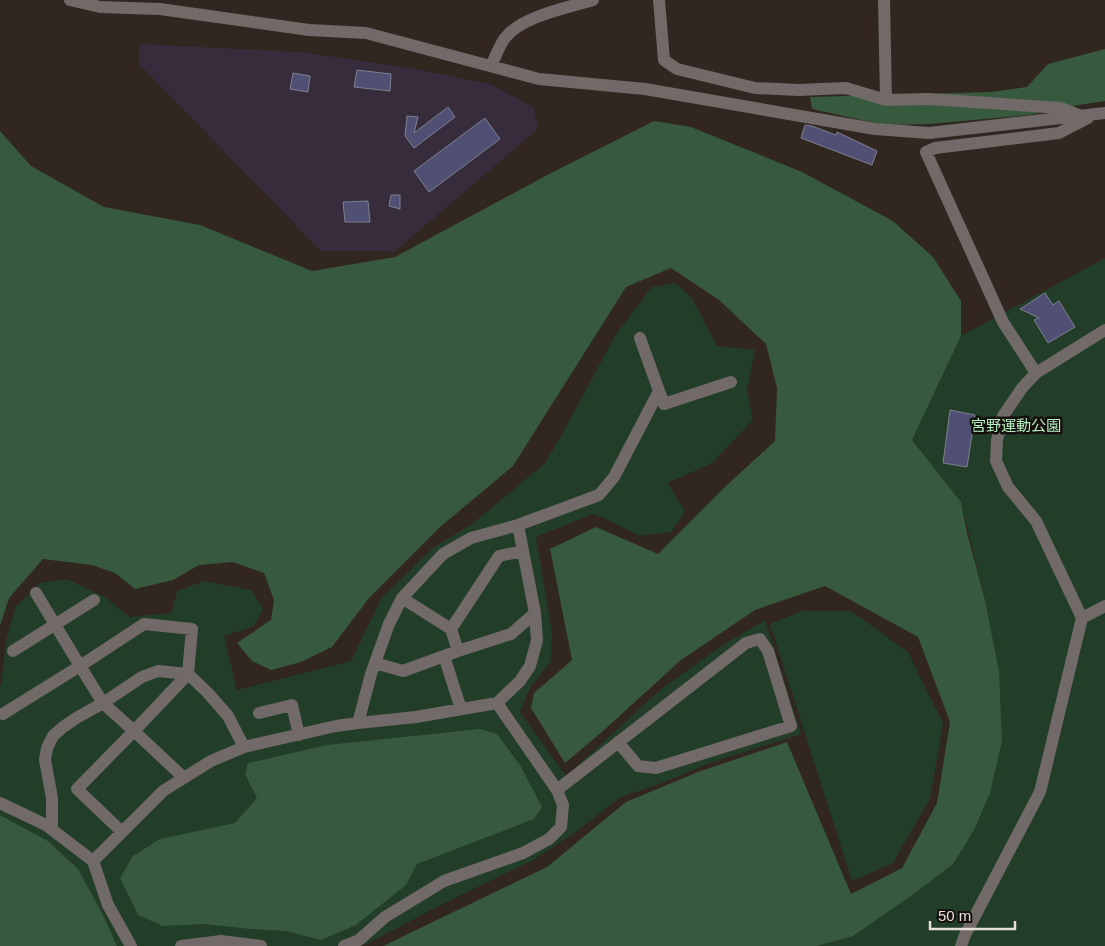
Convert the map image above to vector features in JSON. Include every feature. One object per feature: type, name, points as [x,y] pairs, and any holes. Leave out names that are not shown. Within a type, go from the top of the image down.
[{"type":"street","points":[[70,0],[100,7],[160,8],[309,30],[366,33],[540,80],[645,89],[884,130],[928,133],[1094,114]]},
{"type":"street","points":[[491,66],[505,38],[522,23],[541,15],[593,0]]},
{"type":"street","points":[[659,0],[664,60],[677,69],[755,88],[798,90],[846,88],[886,100],[929,100],[1061,108],[1094,114]]},
{"type":"street","points":[[884,0],[886,100]]},
{"type":"street","points":[[1036,373],[1003,322],[926,152],[935,148],[1059,133],[1094,114]]},
{"type":"street","points":[[961,946],[1040,792],[1082,618],[1036,521],[1008,487],[996,461],[997,440],[1003,416],[1022,388],[1036,373],[1105,330]]},
{"type":"street","points":[[640,338],[664,404],[731,382]]},
{"type":"street","points":[[358,723],[371,674],[389,624],[402,598],[443,554],[471,538],[518,525],[599,495],[614,478],[659,392]]},
{"type":"street","points":[[93,861],[162,791],[211,761],[244,747],[336,726],[416,717],[497,703],[520,681],[530,666],[537,640],[535,614],[518,525]]},
{"type":"street","points":[[451,629],[499,556],[523,552]]},
{"type":"street","points":[[36,593],[103,703],[184,778]]},
{"type":"street","points":[[402,598],[451,629],[458,651]]},
{"type":"street","points":[[13,651],[94,600]]},
{"type":"street","points":[[1082,618],[1105,606]]},
{"type":"street","points":[[375,663],[402,671],[511,634],[535,614]]},
{"type":"street","points":[[3,714],[144,624],[192,629],[188,674],[77,789],[122,832]]},
{"type":"street","points":[[557,790],[618,742],[746,643],[760,639],[768,651],[791,726],[656,768],[638,766],[618,742]]},
{"type":"street","points":[[444,656],[461,709]]},
{"type":"street","points":[[52,829],[52,798],[44,760],[53,736],[78,717],[142,677],[158,671],[188,674],[228,716],[244,747]]},
{"type":"street","points":[[344,946],[359,940],[384,917],[444,881],[523,853],[549,839],[561,827],[563,805],[557,790],[497,703]]},
{"type":"street","points":[[259,713],[292,705],[300,735]]},
{"type":"street","points":[[0,803],[46,825],[93,861],[108,905],[131,946]]},
{"type":"street","points":[[181,946],[221,941],[261,946]]},
{"type":"shaded area","points":[[139,44],[301,52],[416,69],[490,84],[534,107],[538,129],[395,251],[321,251],[139,64]]},
{"type":"green space","points":[[1105,49],[1105,101],[1029,115],[930,124],[884,125],[812,109],[810,97],[991,92],[1027,87],[1048,64]]},
{"type":"green space","points":[[654,121],[691,127],[802,172],[893,221],[933,257],[961,301],[961,336],[912,440],[961,502],[967,533],[985,600],[999,672],[1002,741],[990,793],[974,830],[953,864],[853,936],[817,946],[383,946],[547,867],[626,802],[698,772],[787,742],[851,894],[902,868],[937,803],[950,722],[918,637],[825,586],[755,610],[681,660],[565,763],[531,708],[534,693],[572,660],[550,549],[596,527],[658,554],[726,486],[775,441],[777,388],[766,344],[719,300],[671,268],[626,287],[513,466],[440,527],[369,598],[332,647],[301,662],[271,670],[252,661],[237,643],[271,620],[274,600],[264,573],[233,562],[199,565],[173,580],[135,589],[115,573],[92,565],[43,559],[9,598],[0,626],[0,131],[31,166],[104,207],[200,225],[312,271],[395,257],[551,173]]},
{"type":"green space","name":"宮野運動公園","points":[[1105,258],[1105,946],[817,946],[853,936],[990,793],[985,600],[961,502],[912,440],[961,336]]},
{"type":"green space","points":[[676,283],[692,298],[717,346],[755,350],[747,390],[753,420],[712,463],[668,483],[685,512],[671,532],[640,536],[593,514],[536,537],[552,632],[551,661],[530,688],[520,712],[566,776],[660,690],[723,645],[765,620],[801,734],[710,763],[662,783],[621,797],[573,834],[533,860],[367,944],[360,946],[117,946],[104,917],[48,841],[0,815],[0,685],[6,641],[16,606],[40,583],[67,579],[105,597],[130,617],[171,613],[177,591],[204,581],[251,590],[263,609],[254,626],[224,636],[237,690],[351,661],[381,599],[434,547],[472,524],[545,463],[616,334],[652,287]]},
{"type":"green space","points":[[802,611],[851,611],[908,652],[943,723],[930,799],[893,863],[852,881],[770,624]]},
{"type":"green space","points":[[480,729],[497,734],[520,765],[542,807],[534,819],[417,864],[406,885],[356,925],[321,940],[286,931],[205,924],[163,926],[138,915],[120,878],[133,856],[160,839],[235,823],[257,798],[245,774],[248,763],[327,745]]},
{"type":"green space","points":[[0,815],[48,841],[78,869],[104,917],[117,946],[0,946]]},
{"type":"building","points":[[357,70],[391,74],[390,91],[354,87]]},
{"type":"building","points":[[293,73],[310,76],[308,92],[290,89]]},
{"type":"building","points":[[448,107],[455,117],[414,148],[405,136],[407,116],[418,117],[414,133]]},
{"type":"building","points":[[485,118],[500,139],[429,192],[414,171]]},
{"type":"building","points":[[805,125],[836,135],[837,132],[877,151],[872,165],[801,138]]},
{"type":"building","points":[[391,195],[400,195],[400,209],[389,206]]},
{"type":"building","points":[[368,201],[370,222],[345,222],[343,202]]},
{"type":"building","points":[[1045,293],[1053,305],[1059,301],[1075,327],[1048,343],[1034,320],[1039,318],[1020,309]]},
{"type":"building","points":[[950,410],[975,415],[967,467],[943,463]]}]
